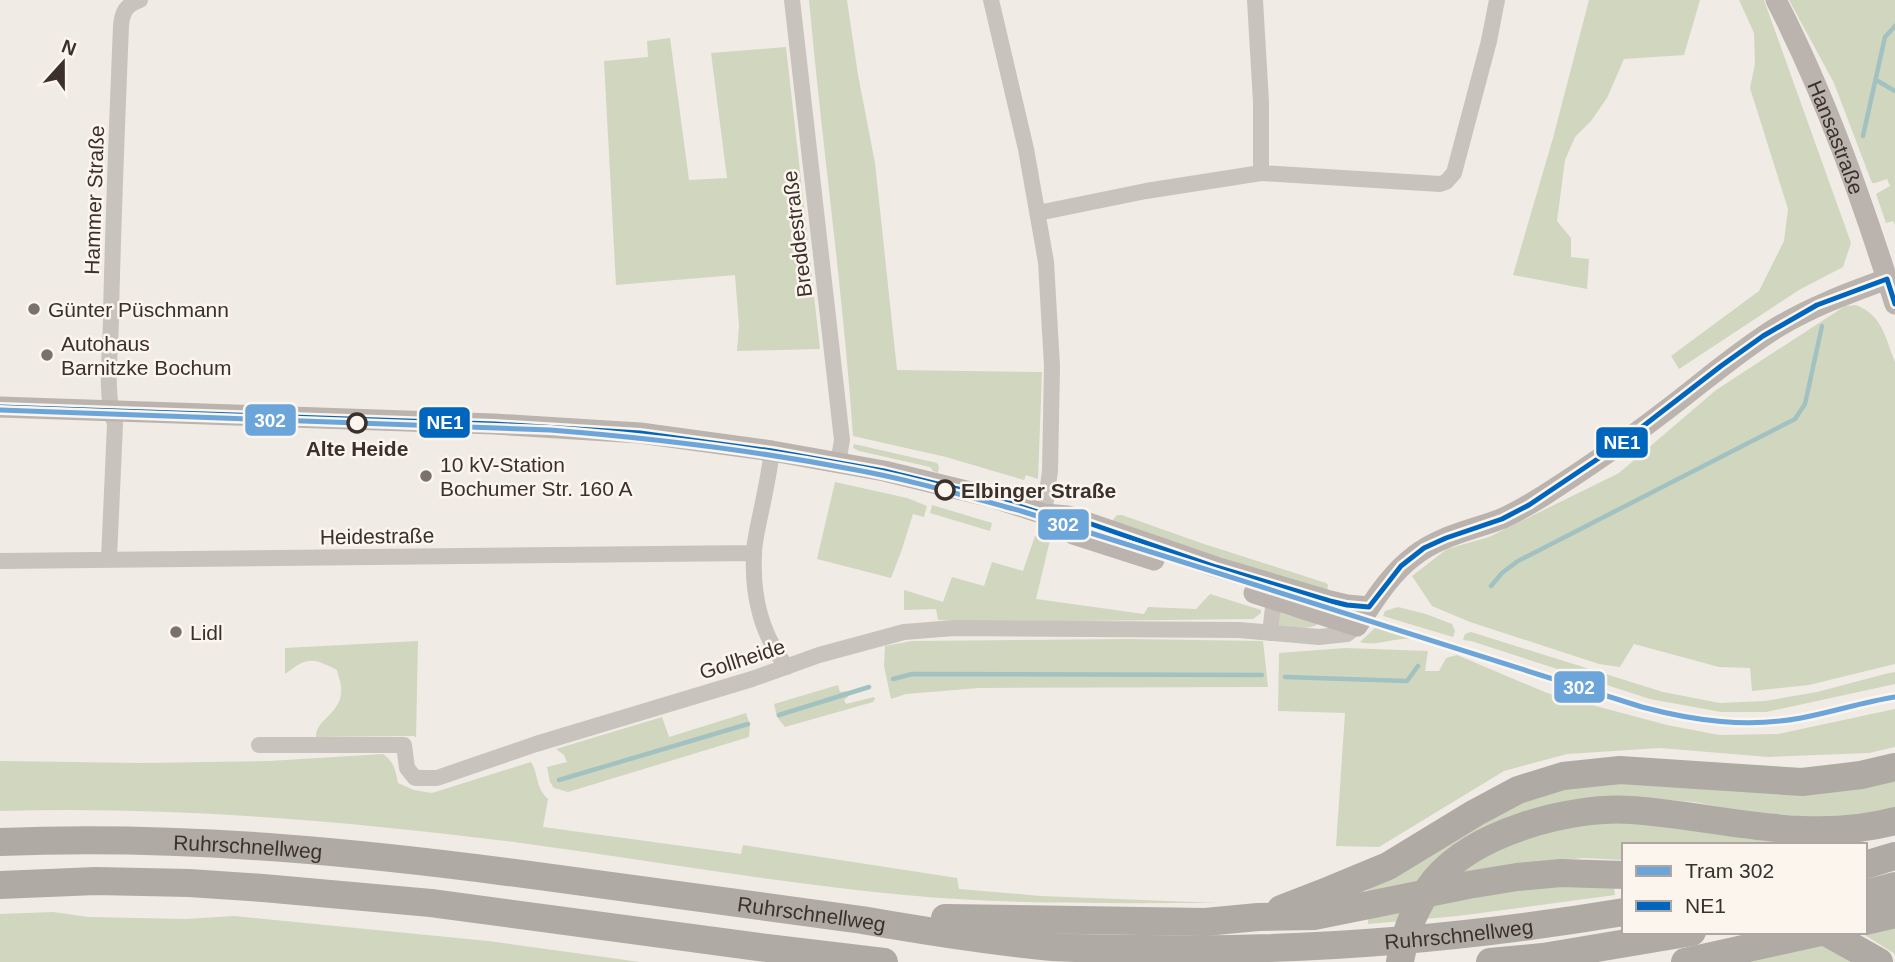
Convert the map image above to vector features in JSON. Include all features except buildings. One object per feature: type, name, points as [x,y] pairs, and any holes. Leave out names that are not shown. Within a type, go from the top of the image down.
[{"type":"highway","points":[[1258,917],[1388,866],[1518,790],[1563,776],[1620,770],[1802,782],[1861,775],[1895,767]]},
{"type":"highway","points":[[1401,962],[1412,917],[1437,878],[1475,848],[1544,820],[1591,811],[1629,810],[1807,832],[1880,825],[1895,821]]},
{"type":"highway","name":"Ruhrschnellweg","points":[[0,842],[184,843],[352,853],[1053,947],[1225,950],[1391,942],[1544,925],[1622,912]]},
{"type":"highway","points":[[1867,864],[1895,856]]},
{"type":"highway","points":[[862,920],[917,918],[1205,922],[1314,916],[1517,877],[1562,873],[1622,875]]},
{"type":"highway","name":"Ruhrschnellweg","points":[[0,885],[96,881],[263,888],[431,903],[884,962]]},
{"type":"highway","points":[[1867,893],[1895,886]]},
{"type":"highway","points":[[1867,921],[1895,914]]},
{"type":"highway","name":"Ruhrschnellweg","points":[[1490,962],[1543,957],[1680,934]]},
{"type":"highway","points":[[1685,962],[1811,934]]},
{"type":"highway","points":[[1830,934],[1878,961]]},
{"type":"highway","points":[[759,947],[800,962]]},
{"type":"main road","name":"Hansastraße","points":[[1776,0],[1821,99],[1858,191],[1891,278],[1895,304]]},
{"type":"main road","points":[[1044,514],[1073,534],[1357,626],[1390,579],[1416,554],[1463,531],[1503,518],[1541,498],[1614,448],[1729,360],[1776,328],[1810,309],[1891,278]]},
{"type":"main road","points":[[0,407],[544,426],[678,438],[772,451],[930,482],[1044,514],[1068,516],[1216,567],[1347,605],[1369,607]]},
{"type":"street","name":"Hammer Straße","points":[[111,412],[111,301],[121,26],[124,9],[140,0]]},
{"type":"street","name":"Breddestraße","points":[[792,0],[842,440],[838,463]]},
{"type":"street","points":[[991,0],[1017,108],[1046,262],[1052,353],[1050,471],[1044,514]]},
{"type":"street","points":[[1255,0],[1261,102],[1261,173]]},
{"type":"street","points":[[1038,212],[1261,173],[1440,184],[1446,182],[1454,173],[1489,41],[1497,0]]},
{"type":"street","points":[[109,559],[115,424],[111,412]]},
{"type":"street","points":[[772,451],[754,553],[756,594],[764,627],[774,651],[787,667]]},
{"type":"street","name":"Heidestraße","points":[[0,561],[754,553]]},
{"type":"street","points":[[1270,633],[1274,599]]},
{"type":"street","name":"Gollheide","points":[[259,745],[404,744],[407,768],[415,778],[436,778],[536,744],[904,632],[954,628],[1238,631],[1318,637],[1347,634],[1357,626]]},
{"type":"green space","points":[[809,0],[847,0],[875,163],[897,370],[1042,372],[1038,479],[1026,475],[1024,480],[946,457],[853,436]]},
{"type":"green space","points":[[1589,0],[1700,0],[1684,55],[1624,59],[1607,98],[1591,121],[1575,137],[1565,160],[1557,221],[1571,238],[1571,257],[1589,259],[1587,289],[1513,275]]},
{"type":"green space","points":[[1739,0],[1764,0],[1851,243],[1843,267],[1799,290],[1679,369],[1671,356],[1759,291],[1784,241],[1788,209],[1750,88],[1755,64],[1754,33]]},
{"type":"green space","points":[[1789,0],[1895,0],[1895,225],[1893,221],[1886,223],[1876,194],[1890,186],[1887,179],[1872,183],[1834,83]]},
{"type":"green space","points":[[670,38],[689,180],[727,178],[711,53],[786,47],[820,349],[737,351],[739,326],[735,275],[616,285],[604,61],[648,57],[647,41]]},
{"type":"green space","points":[[1856,305],[1878,321],[1895,362],[1895,664],[1809,685],[1752,691],[1750,668],[1719,667],[1634,644],[1620,667],[1599,664],[1470,622],[1432,606],[1412,576],[1447,549],[1489,537],[1619,473],[1716,390],[1845,306]]},
{"type":"green space","points":[[854,444],[937,463],[938,473],[930,467],[859,451],[853,448]]},
{"type":"green space","points":[[835,482],[907,498],[927,506],[924,517],[913,514],[891,578],[817,559]]},
{"type":"green space","points":[[932,505],[992,523],[990,531],[930,513]]},
{"type":"green space","points":[[1117,515],[1326,583],[1327,591],[1112,521]]},
{"type":"green space","points":[[1035,536],[1050,540],[1036,599],[1144,614],[1148,607],[1196,609],[1210,594],[1261,610],[1261,613],[1253,619],[992,622],[938,620],[936,609],[904,610],[904,590],[943,602],[952,577],[984,586],[992,562],[1023,571]]},
{"type":"green space","points":[[1398,607],[1452,624],[1455,631],[1453,637],[1383,616],[1385,611]]},
{"type":"green space","points":[[1280,613],[1317,625],[1304,628],[1279,626]]},
{"type":"green space","points":[[1377,626],[1414,637],[1372,643],[1360,642]]},
{"type":"green space","points":[[1471,632],[1663,692],[1720,703],[1765,701],[1817,692],[1895,672],[1895,684],[1766,712],[1721,712],[1650,699],[1463,640],[1465,634]]},
{"type":"green space","points":[[418,641],[416,738],[316,737],[320,725],[334,710],[341,696],[337,670],[310,661],[299,664],[285,674],[285,648]]},
{"type":"green space","points":[[912,641],[1263,641],[1268,687],[979,688],[906,694],[891,699],[884,666],[885,646]]},
{"type":"green space","points":[[1345,648],[1428,651],[1425,671],[1439,671],[1446,658],[1457,655],[1547,693],[1667,725],[1719,735],[1778,734],[1895,709],[1895,747],[1869,753],[1768,757],[1660,748],[1567,754],[1504,771],[1379,847],[1336,846],[1345,713],[1278,711],[1279,653]]},
{"type":"green space","points":[[838,685],[840,692],[847,691],[848,697],[844,700],[846,704],[874,697],[875,699],[873,702],[785,727],[777,717],[774,704]]},
{"type":"green space","points":[[746,713],[750,725],[749,737],[568,792],[554,788],[550,782],[547,767],[567,762],[564,755],[556,749],[662,717],[669,737]]},
{"type":"green space","points":[[383,754],[392,763],[398,783],[414,790],[432,793],[531,762],[541,790],[548,799],[543,827],[741,854],[743,845],[957,878],[959,889],[1041,896],[1218,903],[1062,903],[944,898],[809,884],[521,843],[392,828],[196,813],[0,811],[0,761],[269,761]]},
{"type":"green space","points":[[1895,774],[1895,811],[1834,819],[1739,811],[1694,802],[1630,797],[1590,821],[1864,836],[1863,842],[1622,843],[1622,860],[1583,858],[1459,872],[1365,893],[1376,882],[1514,802],[1598,781]]},
{"type":"green space","points":[[1546,884],[1614,887],[1615,895],[1458,916],[1368,924],[1368,918]]},
{"type":"green space","points":[[53,912],[89,917],[185,919],[234,916],[488,941],[640,962],[0,962],[0,914]]},
{"type":"green space","points":[[1895,923],[1895,954],[1863,934],[1867,934],[1867,930]]},
{"type":"green space","points":[[1818,942],[1850,962],[1733,962]]},
{"type":"waterway","points":[[1863,136],[1885,37],[1895,26]]},
{"type":"waterway","points":[[1876,80],[1895,91]]},
{"type":"waterway","points":[[1491,586],[1518,561],[1795,419],[1805,404],[1822,326]]},
{"type":"waterway","points":[[1285,677],[1407,681],[1418,666]]},
{"type":"waterway","points":[[893,679],[912,674],[1262,675]]},
{"type":"waterway","points":[[779,715],[869,687]]},
{"type":"waterway","points":[[559,780],[748,724]]},
{"type":"tram line","name":"302","points":[[0,410],[550,430],[738,450],[894,478],[1021,511],[1662,712],[1721,722],[1781,721],[1895,697]]},
{"type":"transit line","name":"NE1","points":[[0,407],[494,424],[640,433],[772,451],[884,471],[991,497],[1044,514],[1068,516],[1216,567],[1330,601],[1369,607],[1401,566],[1424,548],[1502,519],[1529,505],[1620,444],[1763,336],[1817,305],[1887,279],[1895,304]]},
{"type":"place","name":"Günter Püschmann","points":[[34,309]]},
{"type":"place","name":"Autohaus Barnitzke Bochum","points":[[47,355]]},
{"type":"place","name":"Alte Heide","points":[[357,423]]},
{"type":"place","name":"10 kV-Station Bochumer Str. 160 A","points":[[426,476]]},
{"type":"place","name":"Elbinger Straße","points":[[945,490]]},
{"type":"place","name":"Lidl","points":[[176,632]]}]
